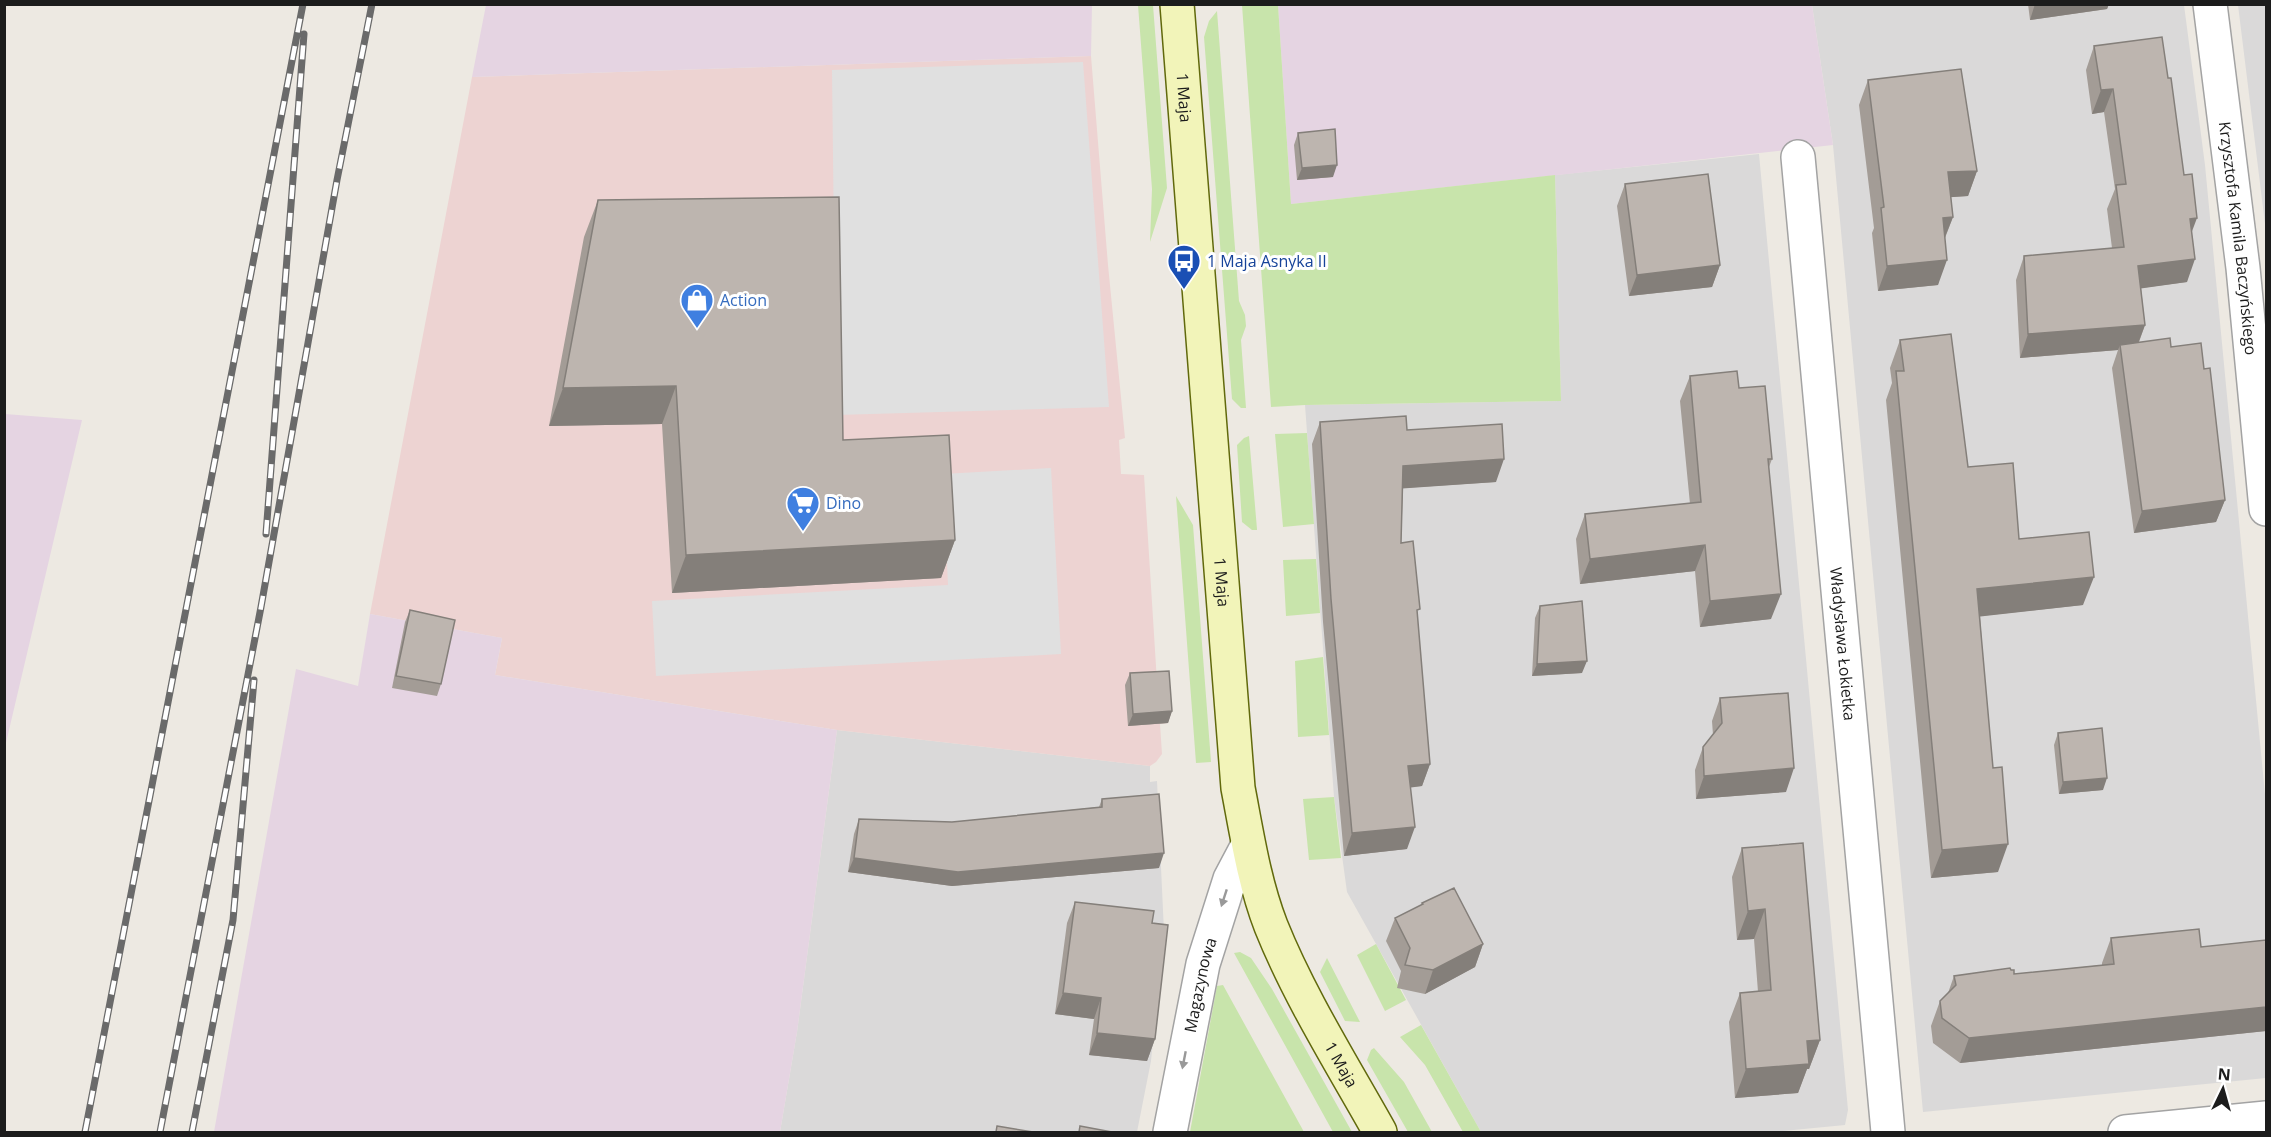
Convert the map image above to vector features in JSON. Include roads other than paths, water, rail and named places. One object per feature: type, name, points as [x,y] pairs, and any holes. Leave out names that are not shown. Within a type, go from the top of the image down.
[{"type":"street","name":"1 Maja","points":[[1177,4],[1233,732],[1238,788],[1248,845],[1261,898],[1288,964],[1380,1132]]},
{"type":"street","name":"Krzysztofa Kamila Baczyńskiego","points":[[2210,4],[2255,267],[2266,508]]},
{"type":"street","name":"Władysława Łokietka","points":[[1798,157],[1888,1132]]},
{"type":"street","name":"Magazynowa","points":[[1170,1132],[1203,964],[1230,879],[1248,845]]},
{"type":"street","points":[[2126,1132],[2266,1118]]},
{"type":"railway","points":[[85,1132],[303,4]]},
{"type":"railway","points":[[160,1132],[261,607],[337,180],[372,4]]},
{"type":"railway","points":[[266,534],[304,34]]},
{"type":"railway","points":[[192,1132],[233,920],[254,680]]},
{"type":"place","name":"1 Maja Asnyka II","points":[[1184,290]]},
{"type":"place","name":"Action","points":[[697,329]]},
{"type":"place","name":"Dino","points":[[803,532]]}]
